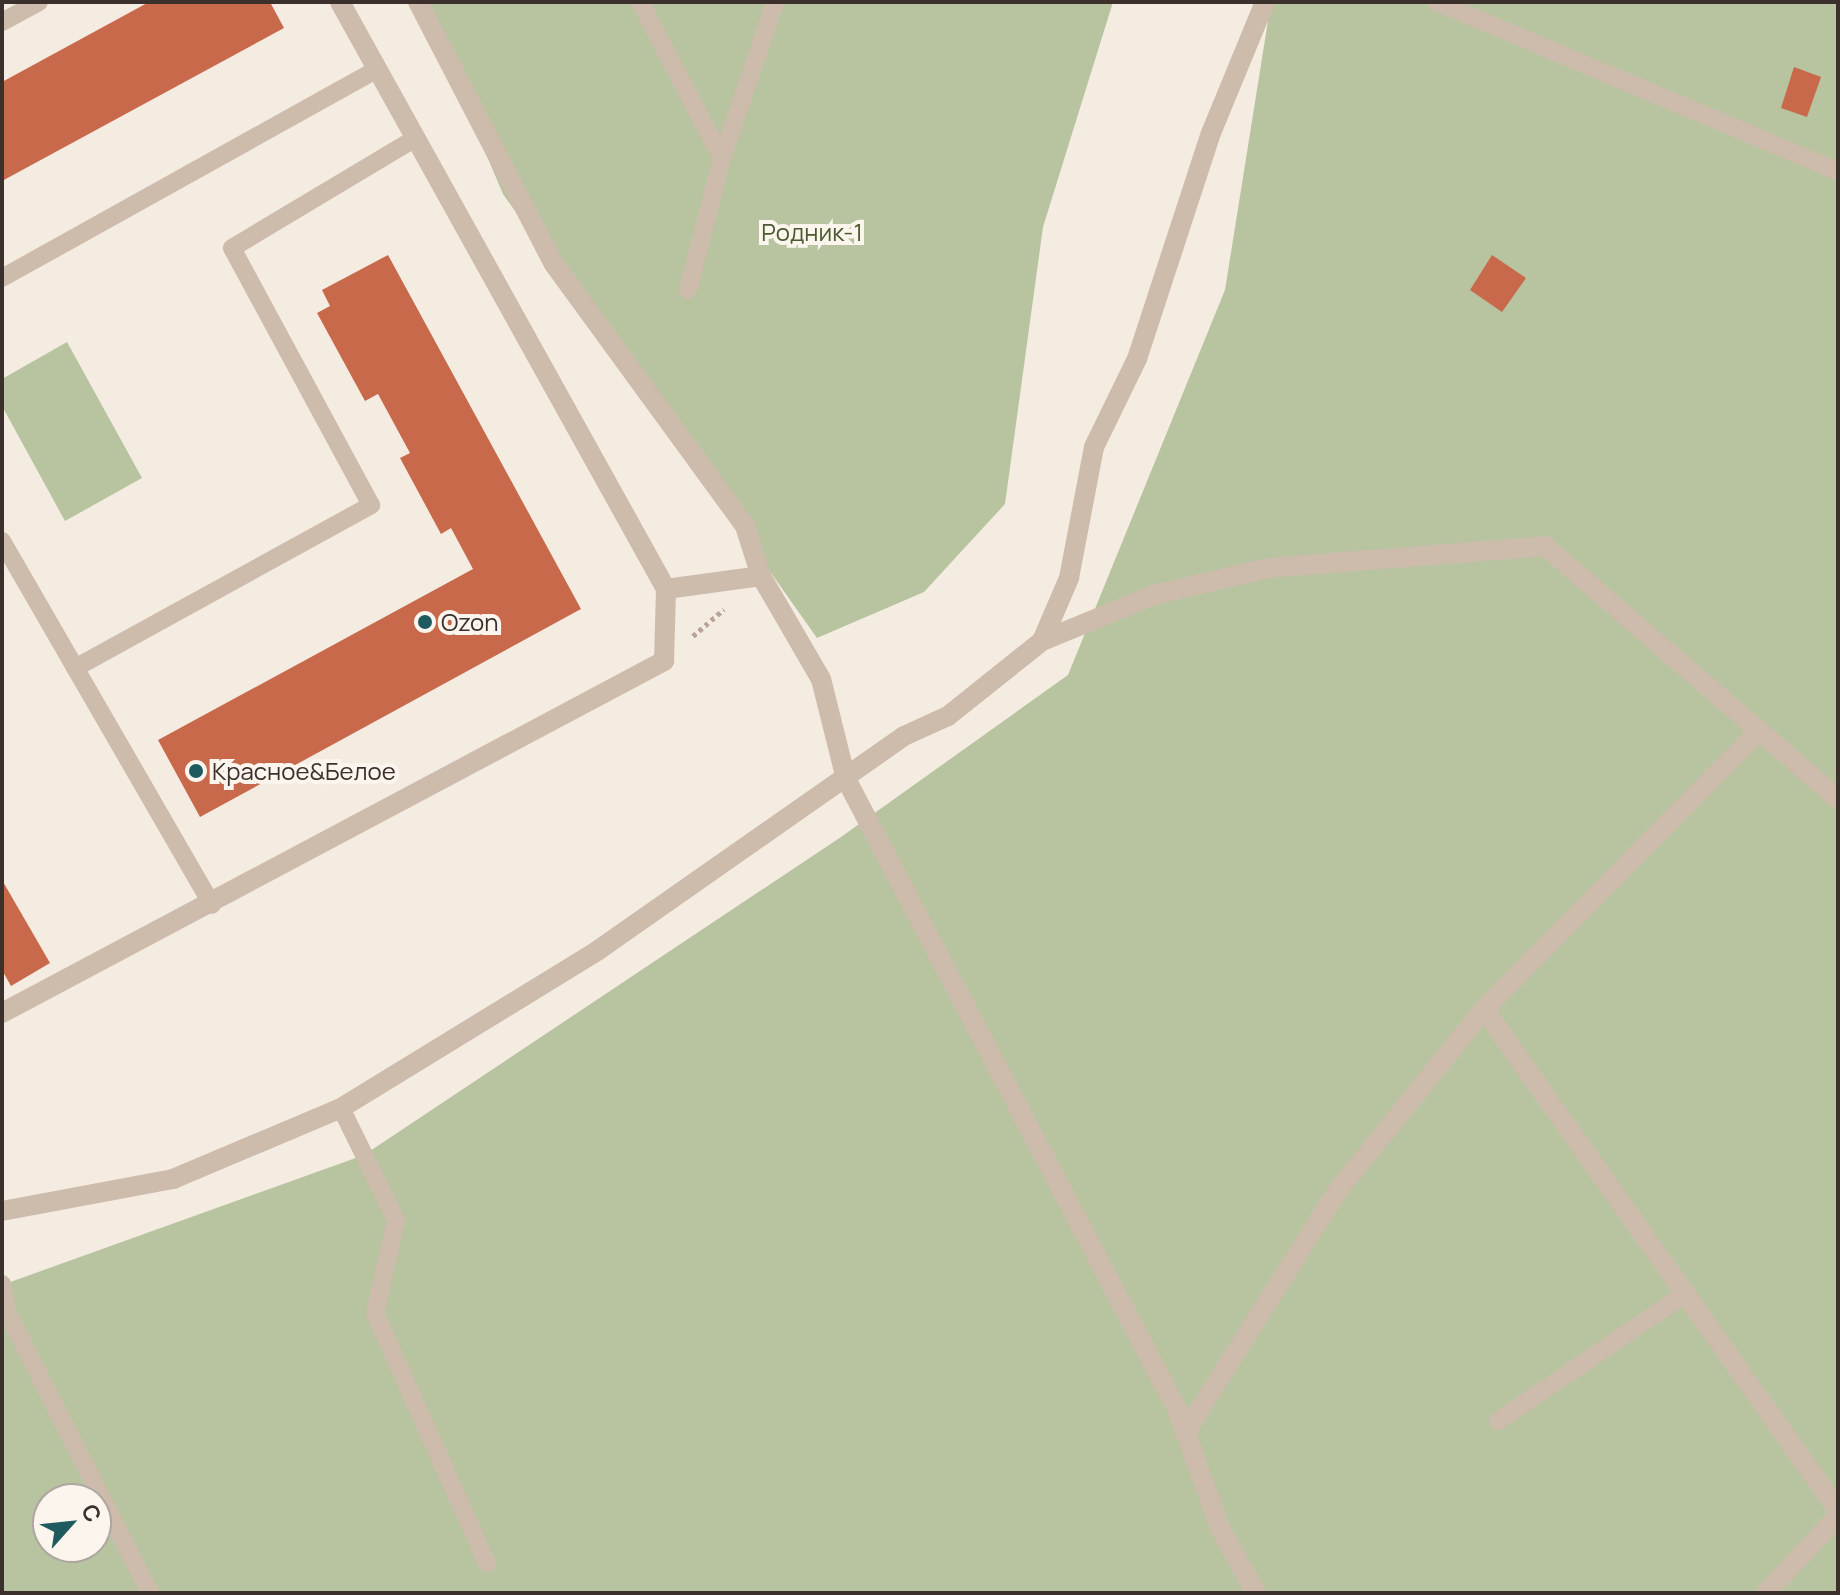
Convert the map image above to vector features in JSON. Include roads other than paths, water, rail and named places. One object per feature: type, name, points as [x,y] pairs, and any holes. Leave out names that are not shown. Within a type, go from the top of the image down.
[{"type":"street","points":[[2,1013],[212,905],[664,661],[666,589],[374,71],[340,2]]},
{"type":"street","points":[[418,2],[554,264],[745,526],[761,576],[821,679],[846,779],[1185,1433],[1220,1528],[1256,1593]]},
{"type":"street","points":[[1042,641],[1069,578],[1094,447],[1137,359],[1211,133],[1265,2]]},
{"type":"street","points":[[2,1211],[173,1179],[341,1108],[597,951],[904,736],[948,716],[1042,641],[1100,612],[1268,568],[1545,546],[1838,799]]},
{"type":"street","points":[[666,589],[761,576]]},
{"type":"street","points":[[1185,1433],[1336,1193],[1484,1009],[1759,731]]},
{"type":"street","points":[[1484,1009],[1838,1513],[1766,1593]]},
{"type":"lane","points":[[2,22],[39,2]]},
{"type":"lane","points":[[640,2],[722,158]]},
{"type":"lane","points":[[688,290],[722,158],[775,2]]},
{"type":"lane","points":[[1437,2],[1838,171]]},
{"type":"lane","points":[[2,278],[374,71]]},
{"type":"lane","points":[[75,668],[371,505],[232,248],[414,139]]},
{"type":"lane","points":[[2,541],[212,905]]},
{"type":"lane","points":[[341,1108],[396,1220],[375,1313],[487,1563]]},
{"type":"lane","points":[[2,1284],[8,1314],[150,1593]]},
{"type":"lane","points":[[1498,1421],[1685,1294]]},
{"type":"place","name":"Ozon","points":[[425,622]]},
{"type":"place","name":"Красное&Белое","points":[[196,771]]},
{"type":"park label","name":"Родник-1","points":[[812,232]]}]
